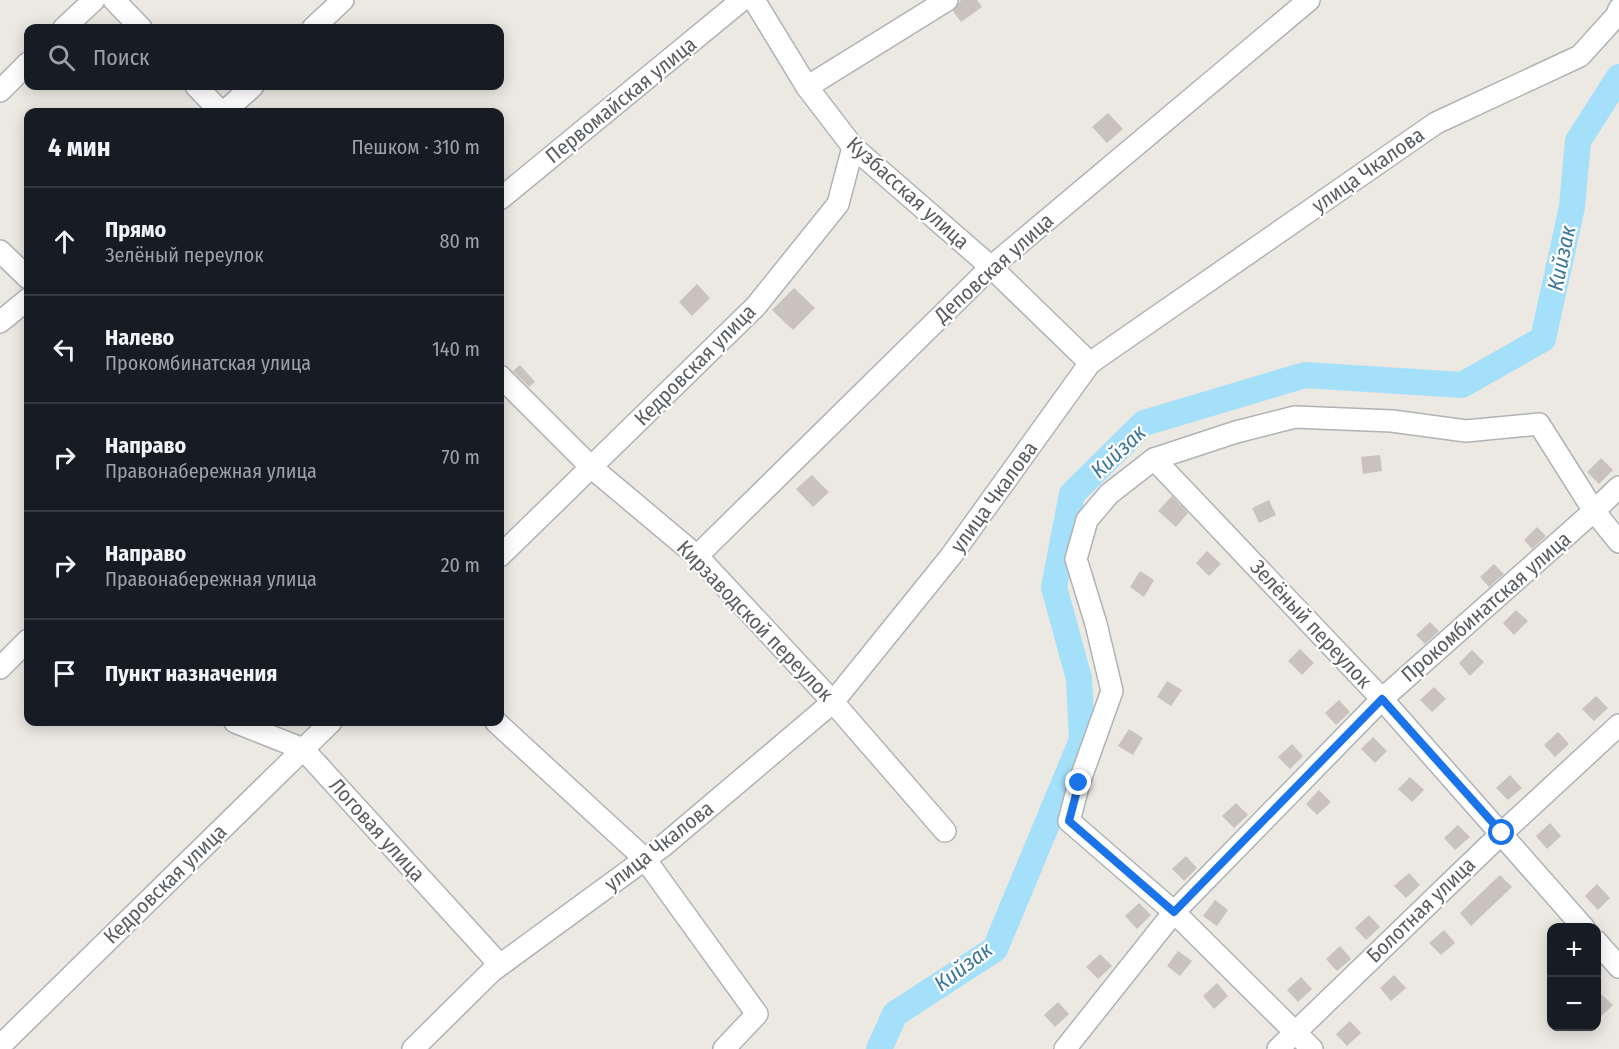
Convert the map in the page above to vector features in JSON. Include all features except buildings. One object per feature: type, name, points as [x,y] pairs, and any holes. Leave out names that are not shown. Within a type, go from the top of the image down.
[{"type":"street","points":[[68,24],[94,0]]},
{"type":"street","points":[[114,0],[137,24]]},
{"type":"street","points":[[317,24],[343,0]]},
{"type":"street","name":"Первомайская улица","points":[[504,196],[742,0]]},
{"type":"street","name":"Кузбасская улица","points":[[754,0],[807,87],[853,147],[991,267],[1090,363]]},
{"type":"street","points":[[807,87],[947,0]]},
{"type":"street","name":"Деповская улица","points":[[697,556],[991,267],[1309,0]]},
{"type":"street","name":"улица Чкалова","points":[[413,1049],[492,971],[663,846],[833,702],[951,556],[1090,363],[1436,123],[1580,56],[1617,15],[1619,9]]},
{"type":"street","points":[[0,91],[24,67]]},
{"type":"street","points":[[200,90],[219,108]]},
{"type":"street","points":[[228,108],[248,90]]},
{"type":"street","name":"Кедровская улица","points":[[504,552],[756,306],[838,204],[853,147]]},
{"type":"street","points":[[0,250],[24,274]]},
{"type":"street","points":[[0,322],[24,302]]},
{"type":"street","name":"Кирзаводской переулок","points":[[504,380],[591,467],[697,556],[833,702],[945,831]]},
{"type":"street","points":[[1312,1049],[1174,912],[1069,821],[1079,783],[1112,690],[1076,559],[1088,520],[1109,494],[1154,459],[1236,432],[1295,417],[1392,421],[1466,431],[1539,424],[1594,511],[1619,542]]},
{"type":"street","name":"Зелёный переулок","points":[[1154,459],[1382,699],[1581,923]]},
{"type":"street","name":"Прокомбинатская улица","points":[[1065,1049],[1174,912],[1382,699],[1619,487]]},
{"type":"street","points":[[9,662],[24,645]]},
{"type":"street","name":"Болотная улица","points":[[1278,1049],[1502,833],[1619,725]]},
{"type":"street","name":"Логовая улица","points":[[245,726],[303,749],[500,965]]},
{"type":"street","name":"Кедровская улица","points":[[0,1046],[327,726]]},
{"type":"street","points":[[500,726],[645,859],[757,1014],[724,1049]]},
{"type":"street","points":[[1601,947],[1619,967]]},
{"type":"waterway","name":"Кийзак","points":[[879,1049],[895,1014],[995,949],[1082,740],[1079,679],[1054,587],[1072,494],[1144,423],[1305,375],[1462,385],[1543,339],[1572,207],[1578,141],[1619,77]]},
{"type":"route","points":[[1079,783],[1069,821],[1174,912],[1382,699],[1502,833]]}]
